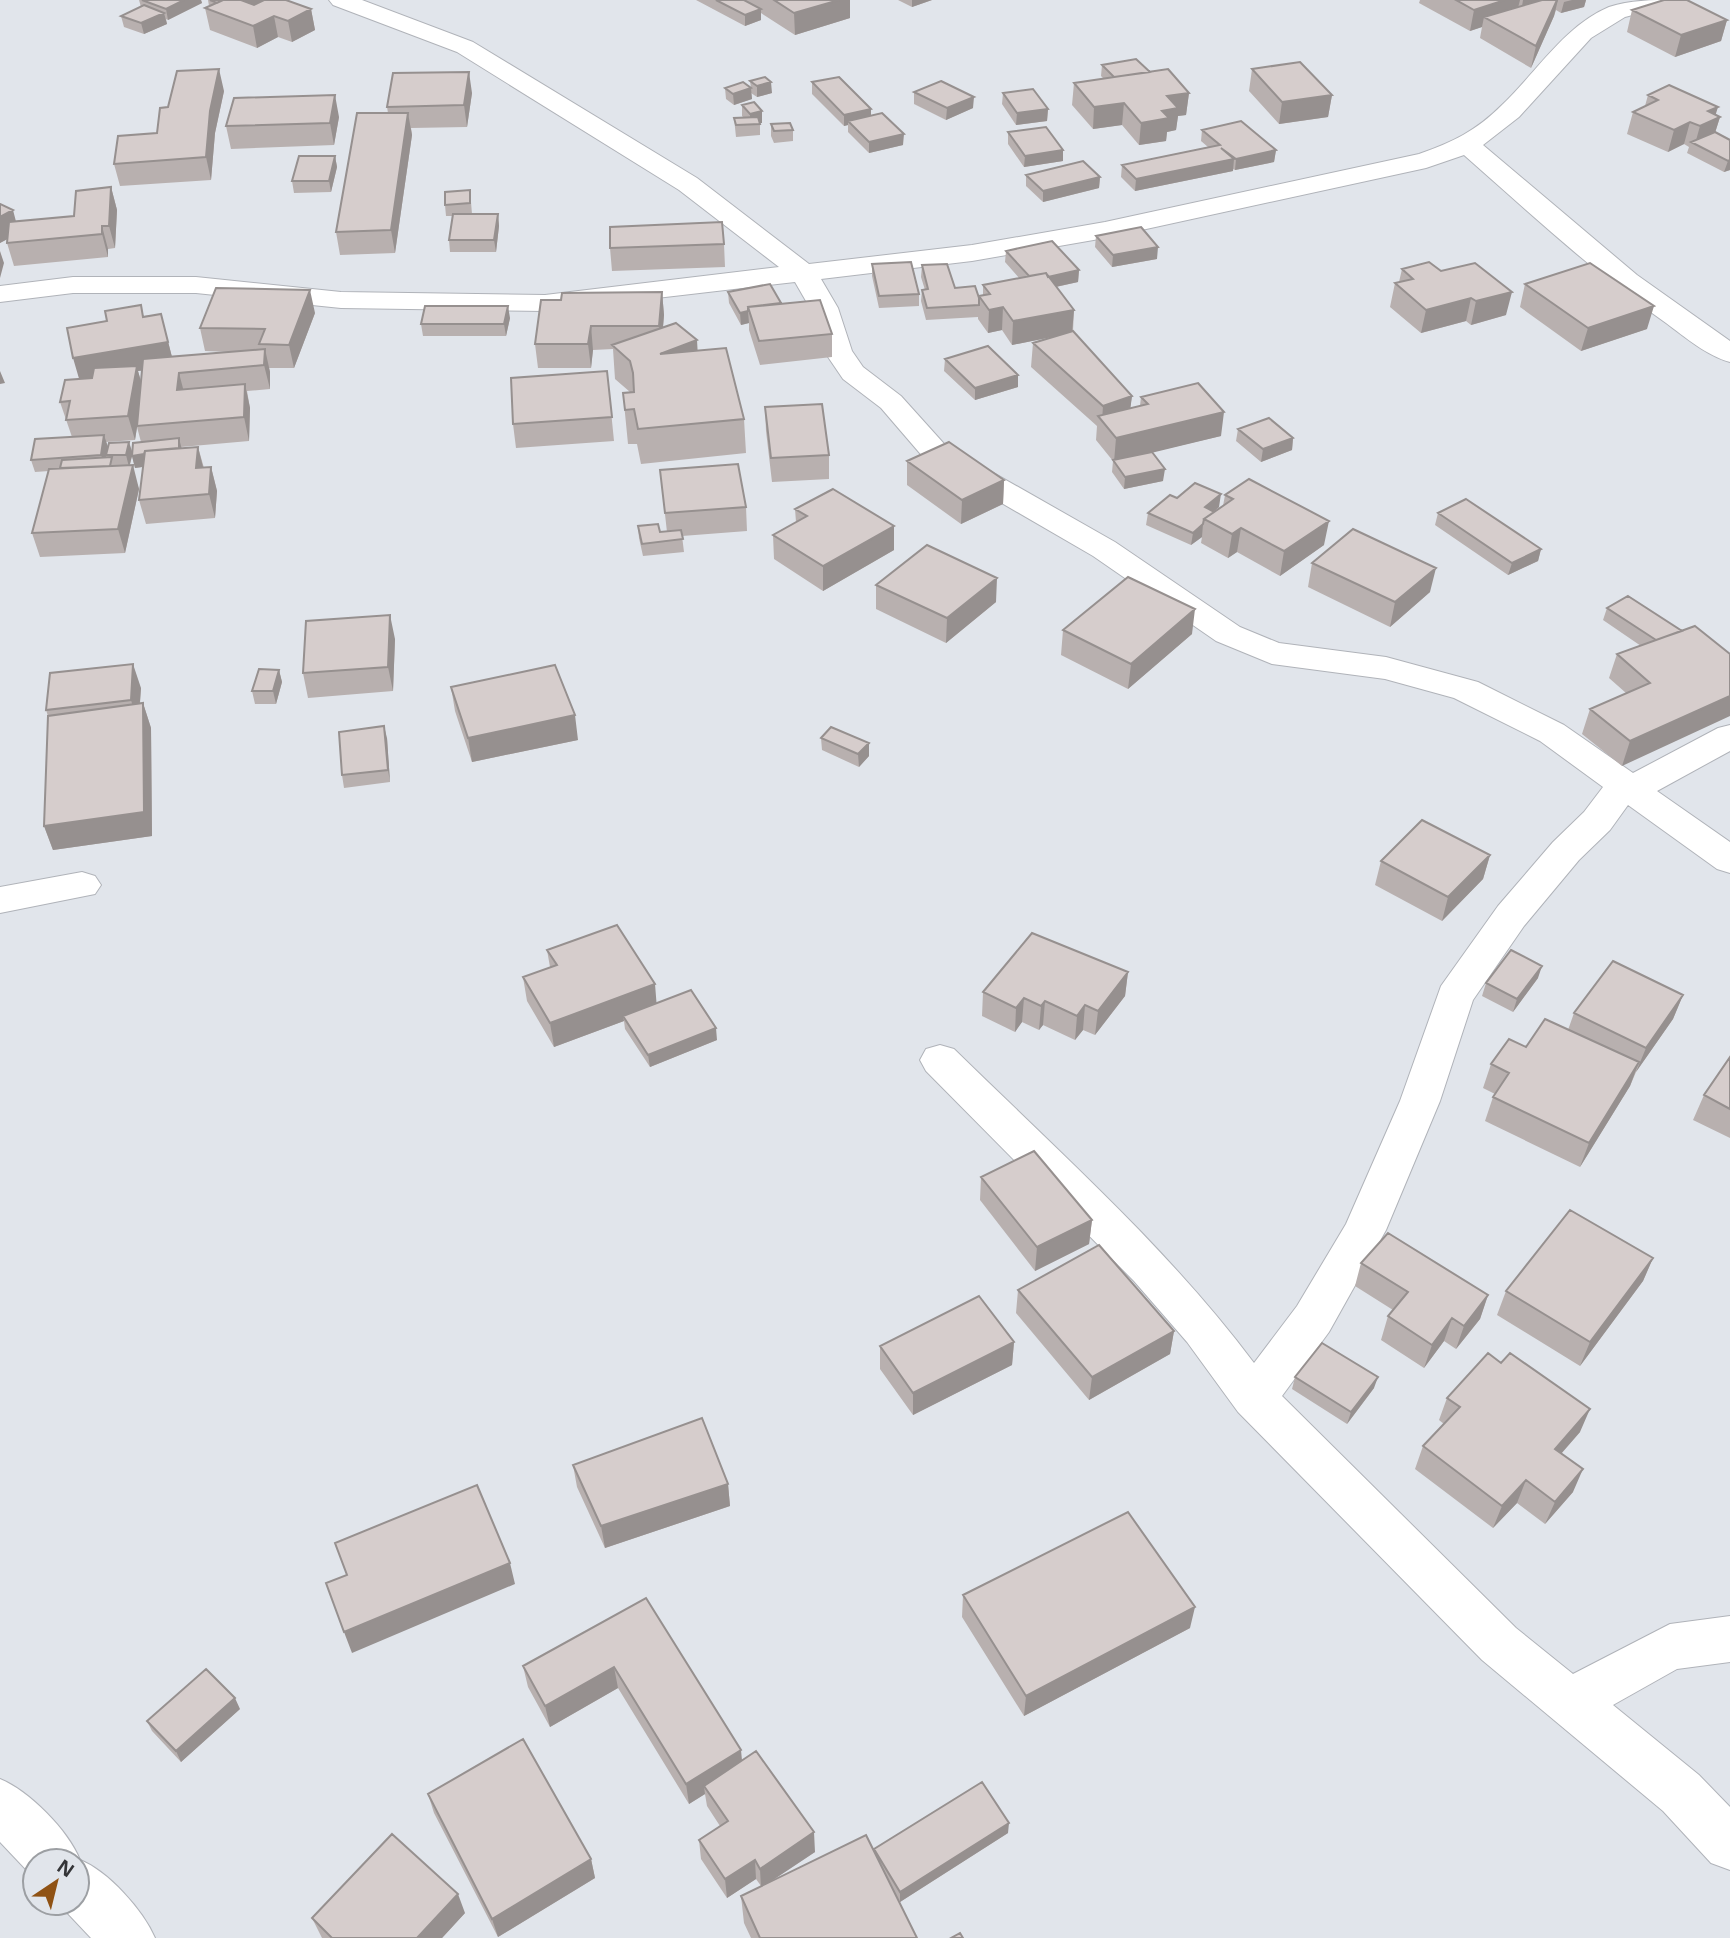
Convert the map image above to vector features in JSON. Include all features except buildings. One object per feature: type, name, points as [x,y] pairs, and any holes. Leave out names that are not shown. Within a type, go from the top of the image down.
[{"type":"street","points":[[341,0],[465,47],[688,184],[804,273],[824,308],[838,351],[853,373],[891,402],[935,452],[1104,549],[1228,634],[1272,653],[1386,667],[1466,690],[1552,733],[1730,860]]},
{"type":"street","points":[[0,294],[73,285],[196,285],[341,300],[545,303],[972,253],[1105,230],[1426,160],[1468,145],[1510,112],[1583,33],[1617,12],[1662,0]]},
{"type":"street","points":[[1468,145],[1551,221],[1692,330],[1730,353]]},
{"type":"street","points":[[1254,1398],[1313,1319],[1365,1230],[1420,1101],[1455,996],[1511,916],[1566,851],[1627,788],[1730,736]]},
{"type":"street","points":[[0,900],[82,885]]},
{"type":"street","points":[[940,1060],[1149,1268],[1203,1329],[1254,1398],[1499,1644],[1572,1701],[1681,1793],[1730,1844]]},
{"type":"street","points":[[1572,1701],[1670,1647],[1730,1639]]},
{"type":"street","points":[[0,1805],[40,1847]]},
{"type":"street","points":[[91,1900],[128,1938]]}]
